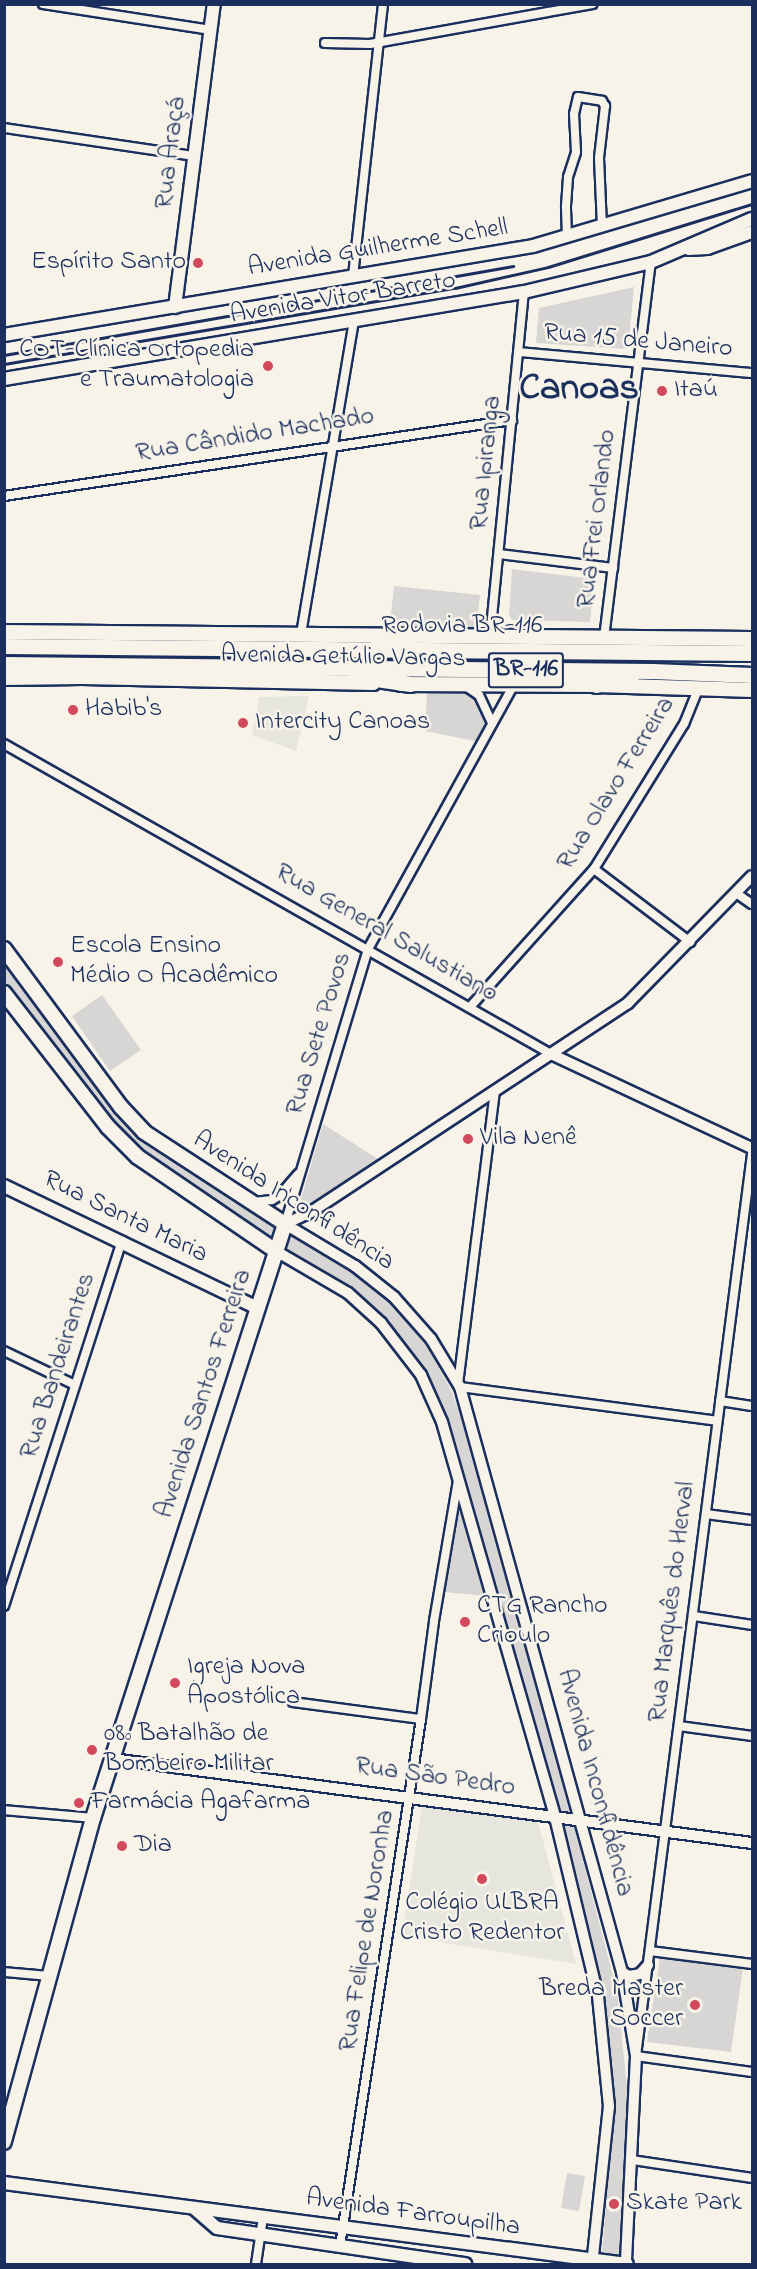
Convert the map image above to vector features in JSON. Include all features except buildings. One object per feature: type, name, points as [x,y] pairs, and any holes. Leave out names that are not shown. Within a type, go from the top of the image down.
[{"type":"highway","name":"BR-116","points":[[338,650],[410,638]]},
{"type":"highway","name":"Rodovia BR-116","points":[[4,646],[753,653]]},
{"type":"highway","name":"Rodovia BR-116","points":[[4,664],[652,671],[753,675]]},
{"type":"highway","name":"BR-116","points":[[300,668],[410,684]]},
{"type":"highway","points":[[596,685],[652,671]]},
{"type":"main road","name":"Rua Araçá","points":[[175,307],[214,4]]},
{"type":"main road","name":"Avenida Guilherme Schell","points":[[4,335],[522,248],[567,237],[753,181]]},
{"type":"main road","points":[[684,250],[704,238],[753,219]]},
{"type":"main road","points":[[684,250],[707,248],[753,232]]},
{"type":"main road","name":"Avenida Vitor Barreto","points":[[4,379],[524,292],[651,262],[684,250]]},
{"type":"main road","name":"Avenida Getúlio Vargas","points":[[4,632],[301,634],[410,638],[753,639]]},
{"type":"main road","name":"Avenida Getúlio Vargas","points":[[4,678],[82,677],[464,685],[596,685],[753,690]]},
{"type":"main road","name":"Avenida Inconfidência","points":[[4,949],[113,1098],[144,1132],[285,1224]]},
{"type":"main road","name":"Avenida Inconfidência","points":[[4,993],[108,1127],[138,1157],[276,1251]]},
{"type":"main road","name":"Rua Santa Maria","points":[[4,1186],[258,1308]]},
{"type":"main road","name":"Avenida Santos Ferreira","points":[[5,2137],[93,1818],[285,1224]]},
{"type":"main road","name":"Avenida Farroupilha","points":[[4,2182],[593,2262],[626,2264]]},
{"type":"main road","name":"Avenida Farroupilha","points":[[194,2208],[217,2229],[340,2246],[421,2261],[465,2265]]},
{"type":"street","points":[[43,4],[211,30]]},
{"type":"street","points":[[353,276],[383,4]]},
{"type":"street","points":[[325,44],[378,43],[592,4]]},
{"type":"street","points":[[567,237],[568,177],[576,152],[574,114],[579,97],[602,101],[605,106],[599,158],[602,226]]},
{"type":"street","points":[[4,128],[194,156]]},
{"type":"street","name":"Rua Frei Orlando","points":[[604,638],[651,262]]},
{"type":"street","name":"Rua Ipiranga","points":[[490,638],[524,292]]},
{"type":"street","points":[[301,634],[354,320]]},
{"type":"street","name":"Rua 15 de Janeiro","points":[[519,352],[753,373]]},
{"type":"street","name":"Rua Cândido Machado","points":[[4,495],[512,420]]},
{"type":"street","points":[[499,554],[613,568]]},
{"type":"street","points":[[464,685],[479,695],[492,723]]},
{"type":"street","name":"Rua Sete Povos","points":[[285,1224],[368,949],[514,685]]},
{"type":"street","name":"Rua Olavo Ferreira","points":[[470,1007],[594,869],[684,724],[699,687]]},
{"type":"street","name":"Rua General Salustiano","points":[[4,744],[551,1054],[753,1148]]},
{"type":"street","points":[[594,869],[690,942]]},
{"type":"street","points":[[285,1224],[311,1212],[628,1003],[753,876]]},
{"type":"street","points":[[736,893],[753,904]]},
{"type":"street","points":[[495,1091],[459,1386],[717,1421]]},
{"type":"street","name":"Rua Marquês do Herval","points":[[636,2056],[753,1154]]},
{"type":"street","name":"Rua Sete Povos","points":[[253,1202],[272,1200],[279,1196],[300,1171]]},
{"type":"street","name":"Avenida Inconfidência","points":[[285,1224],[356,1266],[394,1297],[431,1339],[459,1386],[622,1972],[636,2056],[626,2264]]},
{"type":"street","name":"Rua Bandeirantes","points":[[4,1606],[122,1241]]},
{"type":"street","name":"Avenida Inconfidência","points":[[276,1251],[348,1293],[381,1323],[421,1375],[442,1422],[555,1817],[598,1996],[609,2096],[593,2262]]},
{"type":"street","points":[[4,1351],[75,1385]]},
{"type":"street","points":[[446,1363],[458,1361],[463,1357]]},
{"type":"street","points":[[720,1401],[753,1406]]},
{"type":"street","name":"Rua Felipe de Noronha","points":[[340,2246],[434,1621],[458,1480]]},
{"type":"street","points":[[706,1514],[753,1520]]},
{"type":"street","points":[[694,1616],[753,1625]]},
{"type":"street","points":[[293,1702],[421,1719]]},
{"type":"street","points":[[679,1726],[753,1736]]},
{"type":"street","name":"Rua São Pedro","points":[[112,1759],[753,1843]]},
{"type":"street","points":[[4,1810],[93,1818]]},
{"type":"street","points":[[650,1951],[753,1964]]},
{"type":"street","points":[[622,1972],[629,1976],[640,1974],[648,1965]]},
{"type":"street","points":[[4,1972],[48,1976]]},
{"type":"street","points":[[636,2056],[753,2072]]},
{"type":"street","points":[[632,2160],[753,2178]]},
{"type":"street","points":[[256,2265],[263,2217]]},
{"type":"shaded area","points":[[634,287],[628,349],[536,343],[539,308]]},
{"type":"shaded area","points":[[512,569],[594,579],[590,622],[512,620],[509,615]]},
{"type":"shaded area","points":[[394,586],[480,595],[476,633],[389,633]]},
{"type":"shaded area","points":[[427,691],[468,692],[477,698],[489,722],[480,742],[425,731]]},
{"type":"shaded area","points":[[309,696],[296,751],[252,735],[259,697]]},
{"type":"shaded area","points":[[4,958],[152,1143],[363,1279],[401,1314],[432,1354],[451,1390],[462,1418],[617,1991],[629,2107],[621,2256],[602,2253],[614,2105],[601,1996],[423,1372],[349,1289],[142,1156],[110,1124],[20,1007],[5,984]]},
{"type":"shaded area","points":[[102,995],[141,1050],[110,1071],[72,1016]]},
{"type":"shaded area","points":[[323,1124],[378,1159],[297,1212]]},
{"type":"shaded area","points":[[461,1503],[486,1596],[445,1592]]},
{"type":"shaded area","name":"Colégio ULBRA Cristo Redentor","points":[[422,1806],[538,1822],[576,1964],[402,1936]]},
{"type":"shaded area","name":"Breda Master Soccer","points":[[660,1957],[743,1968],[731,2052],[647,2042]]},
{"type":"shaded area","points":[[567,2173],[585,2176],[579,2211],[561,2208]]},
{"type":"railway","points":[[4,364],[455,288],[548,267],[752,204]]},
{"type":"railway","points":[[4,355],[513,266]]},
{"type":"place","name":"Espírito Santo","points":[[198,263]]},
{"type":"place","name":"COT-Clínica Ortopedia e Traumatologia","points":[[268,366]]},
{"type":"place","name":"Itaú","points":[[662,391]]},
{"type":"place","name":"Habib's","points":[[73,710]]},
{"type":"place","name":"Intercity Canoas","points":[[243,723]]},
{"type":"place","name":"Escola Ensino Médio O Acadêmico","points":[[58,962]]},
{"type":"place","name":"Vila Nenê","points":[[468,1139]]},
{"type":"place","name":"CTG Rancho Crioulo","points":[[465,1622]]},
{"type":"place","name":"Igreja Nova Apostólica","points":[[175,1683]]},
{"type":"place","name":"08º Batalhão de Bombeiro Militar","points":[[92,1750]]},
{"type":"place","name":"Farmácia Agafarma","points":[[79,1803]]},
{"type":"place","name":"Dia","points":[[122,1846]]},
{"type":"place","name":"Colégio ULBRA Cristo Redentor","points":[[482,1879]]},
{"type":"place","name":"Breda Master Soccer","points":[[695,2005]]},
{"type":"place","name":"Skate Park","points":[[614,2204]]},
{"type":"district","name":"Canoas","points":[[579,390]]}]
